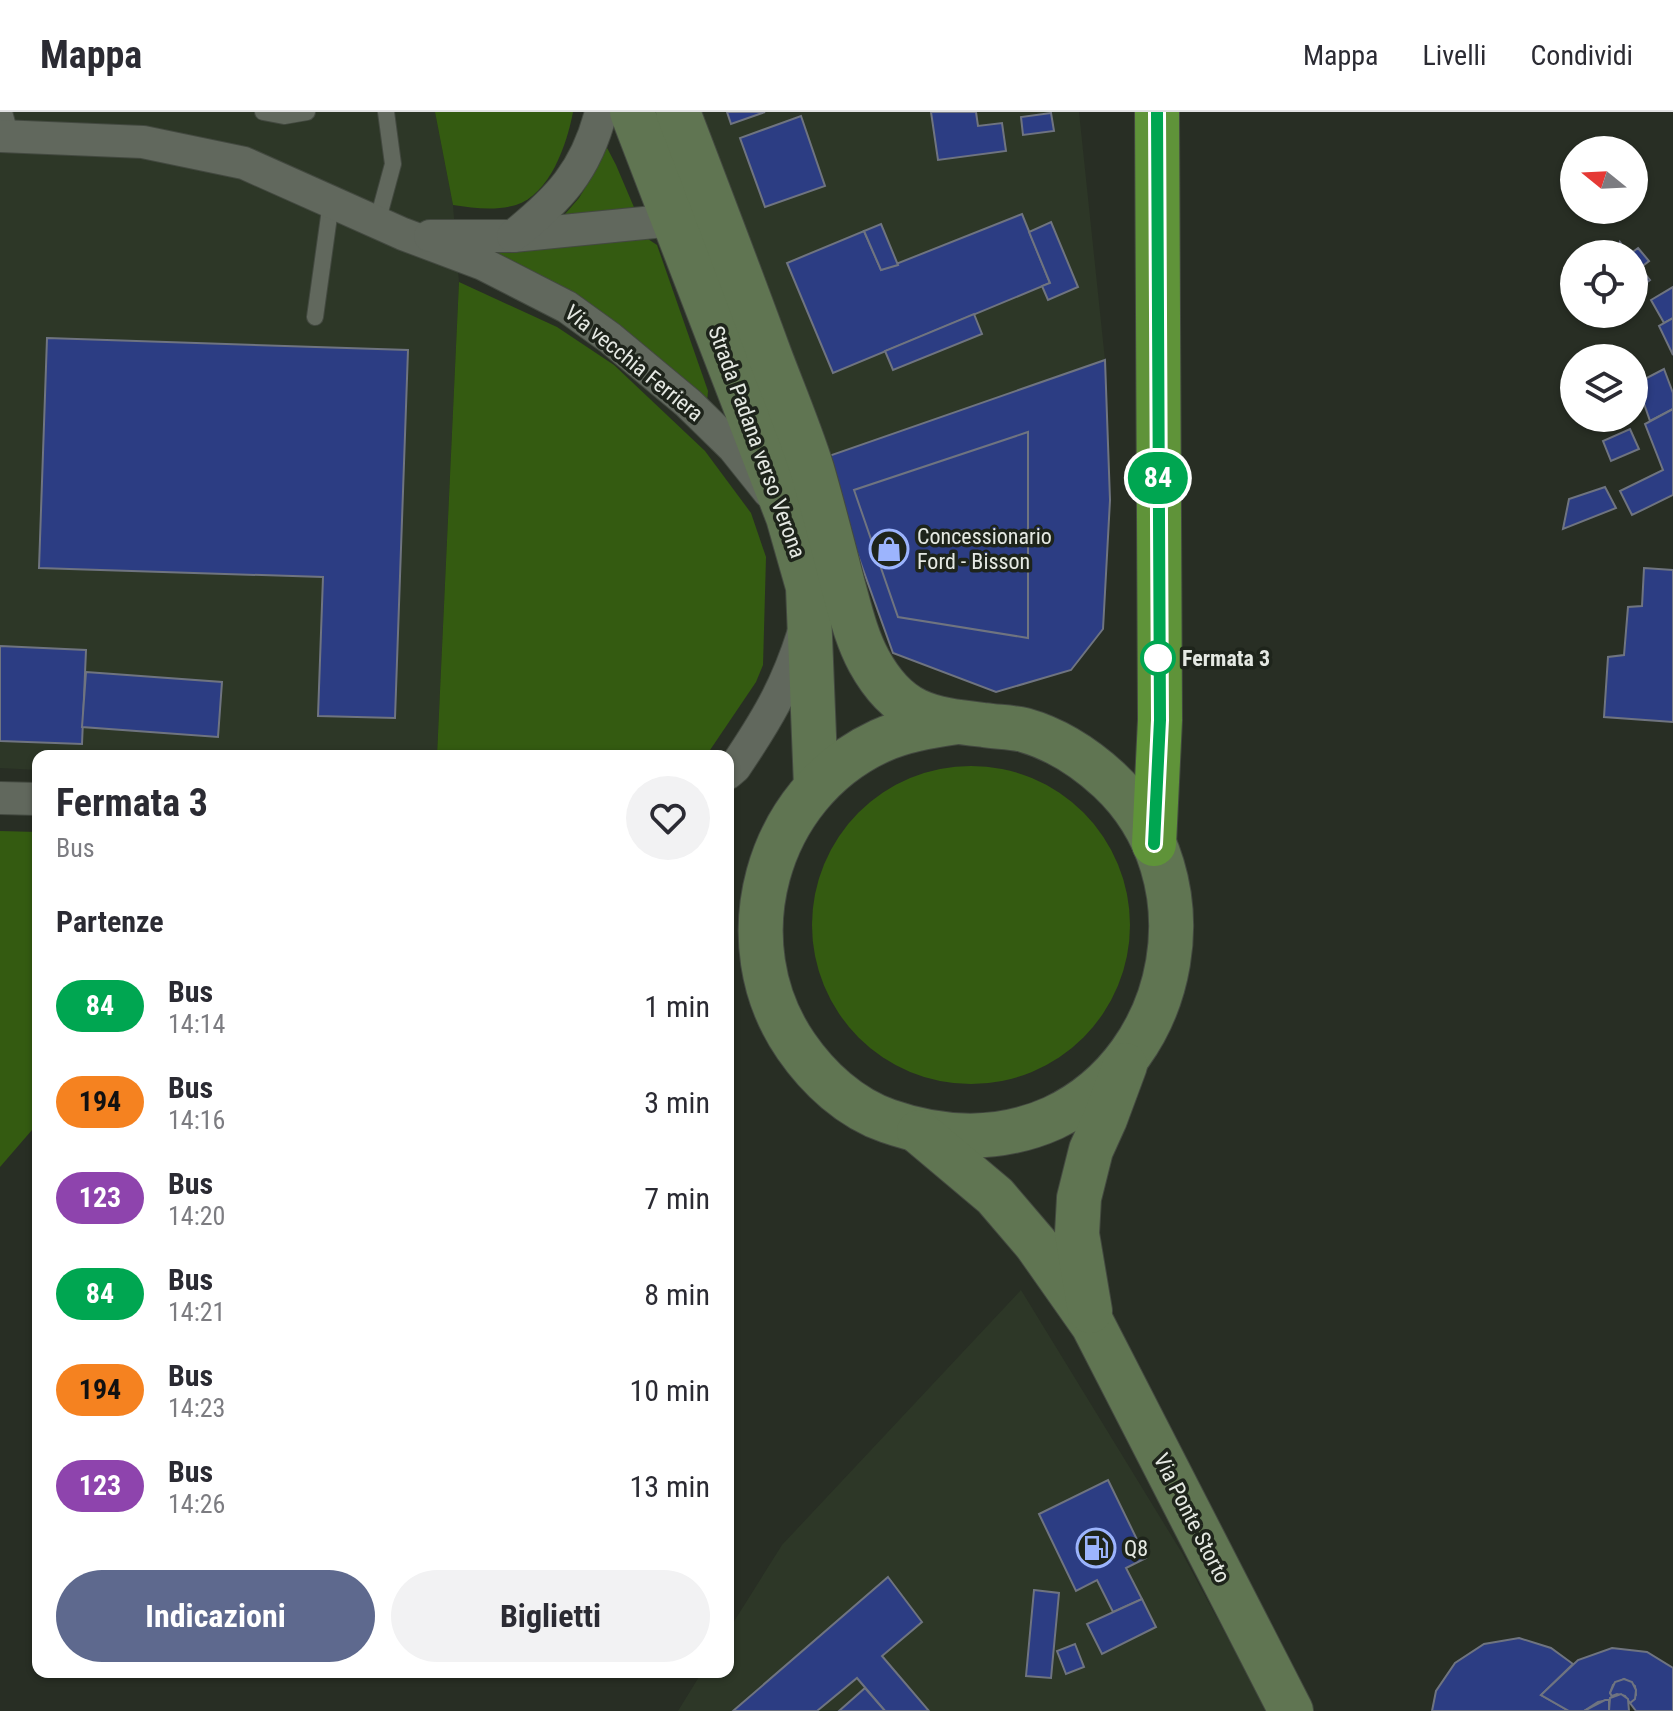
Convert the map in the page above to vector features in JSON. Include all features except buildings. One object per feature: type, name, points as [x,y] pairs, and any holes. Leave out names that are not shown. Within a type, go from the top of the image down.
[{"type":"highway","points":[[1154,844],[1160,720],[1157,112]]},
{"type":"main road","name":"Strada Padana verso Verona","points":[[632,112],[788,517],[808,587],[816,786]]},
{"type":"main road","name":"Strada Padana verso Verona","points":[[678,112],[810,465],[853,620],[867,657],[887,689],[921,715],[1021,729],[1055,742],[1086,761],[1113,784],[1137,812],[1154,844],[1167,880],[1172,918],[1171,956],[1163,993],[1148,1028],[1126,1060],[1093,1093],[1054,1117],[1011,1132],[965,1137],[919,1132],[878,1118],[841,1095],[809,1065],[784,1029],[768,989],[759,946],[760,903],[771,860],[790,821],[816,786],[846,760],[880,741],[918,728],[957,722]]},
{"type":"main road","name":"Via Ponte Storto","points":[[1093,1325],[1077,1234],[1079,1198],[1091,1150],[1126,1060]]},
{"type":"main road","name":"Via Ponte Storto","points":[[919,1132],[995,1196],[1036,1244],[1093,1325],[1291,1711]]},
{"type":"street","points":[[513,236],[548,208],[573,179],[595,135],[601,112]]},
{"type":"street","name":"Via vecchia Ferriera","points":[[5,128],[143,142],[244,163],[390,228],[483,264],[567,307],[610,338],[688,403],[733,447],[788,517]]},
{"type":"street","name":"Via vecchia Ferriera","points":[[390,228],[459,237],[513,236],[674,220]]},
{"type":"street","points":[[674,220],[731,250]]},
{"type":"street","points":[[734,768],[772,713],[793,666],[810,612]]},
{"type":"street","points":[[0,798],[32,799]]},
{"type":"lane","points":[[263,112],[284,116],[307,112]]},
{"type":"lane","points":[[386,112],[393,164],[390,228]]},
{"type":"lane","points":[[315,317],[331,202]]},
{"type":"shaded area","points":[[0,112],[435,112],[453,205],[459,282],[437,750],[32,750],[32,770],[0,768]]},
{"type":"shaded area","points":[[698,112],[1079,112],[1105,360],[823,458]]},
{"type":"shaded area","points":[[1021,1290],[1182,1553],[1267,1711],[678,1711],[698,1678],[734,1678],[734,1621],[782,1545]]},
{"type":"green space","points":[[435,112],[573,112],[561,153],[538,190],[516,205],[477,208],[453,205]]},
{"type":"green space","points":[[604,142],[636,212],[559,221],[579,198],[596,170]]},
{"type":"green space","points":[[648,239],[657,245],[708,391],[707,402],[486,253]]},
{"type":"green space","points":[[459,282],[557,327],[614,365],[705,451],[751,513],[766,557],[763,665],[756,682],[710,750],[437,750]]},
{"type":"green space","points":[[971,766],[1002,769],[1032,778],[1072,802],[1094,824],[1118,864],[1127,894],[1130,925],[1127,956],[1118,986],[1094,1026],[1072,1048],[1032,1072],[1002,1081],[971,1084],[940,1081],[910,1072],[870,1048],[848,1026],[824,986],[815,956],[812,925],[815,894],[824,864],[848,824],[870,802],[910,778],[940,769]]},
{"type":"green space","points":[[0,831],[32,832],[32,1130],[0,1167]]},
{"type":"bus line","name":"84","points":[[1154,844],[1160,720],[1157,112]]},
{"type":"place","name":"Concessionario Ford - Bisson","points":[[889,549]]},
{"type":"place","name":"Fermata 3","points":[[1158,658]]},
{"type":"place","name":"Q8","points":[[1096,1548]]}]
